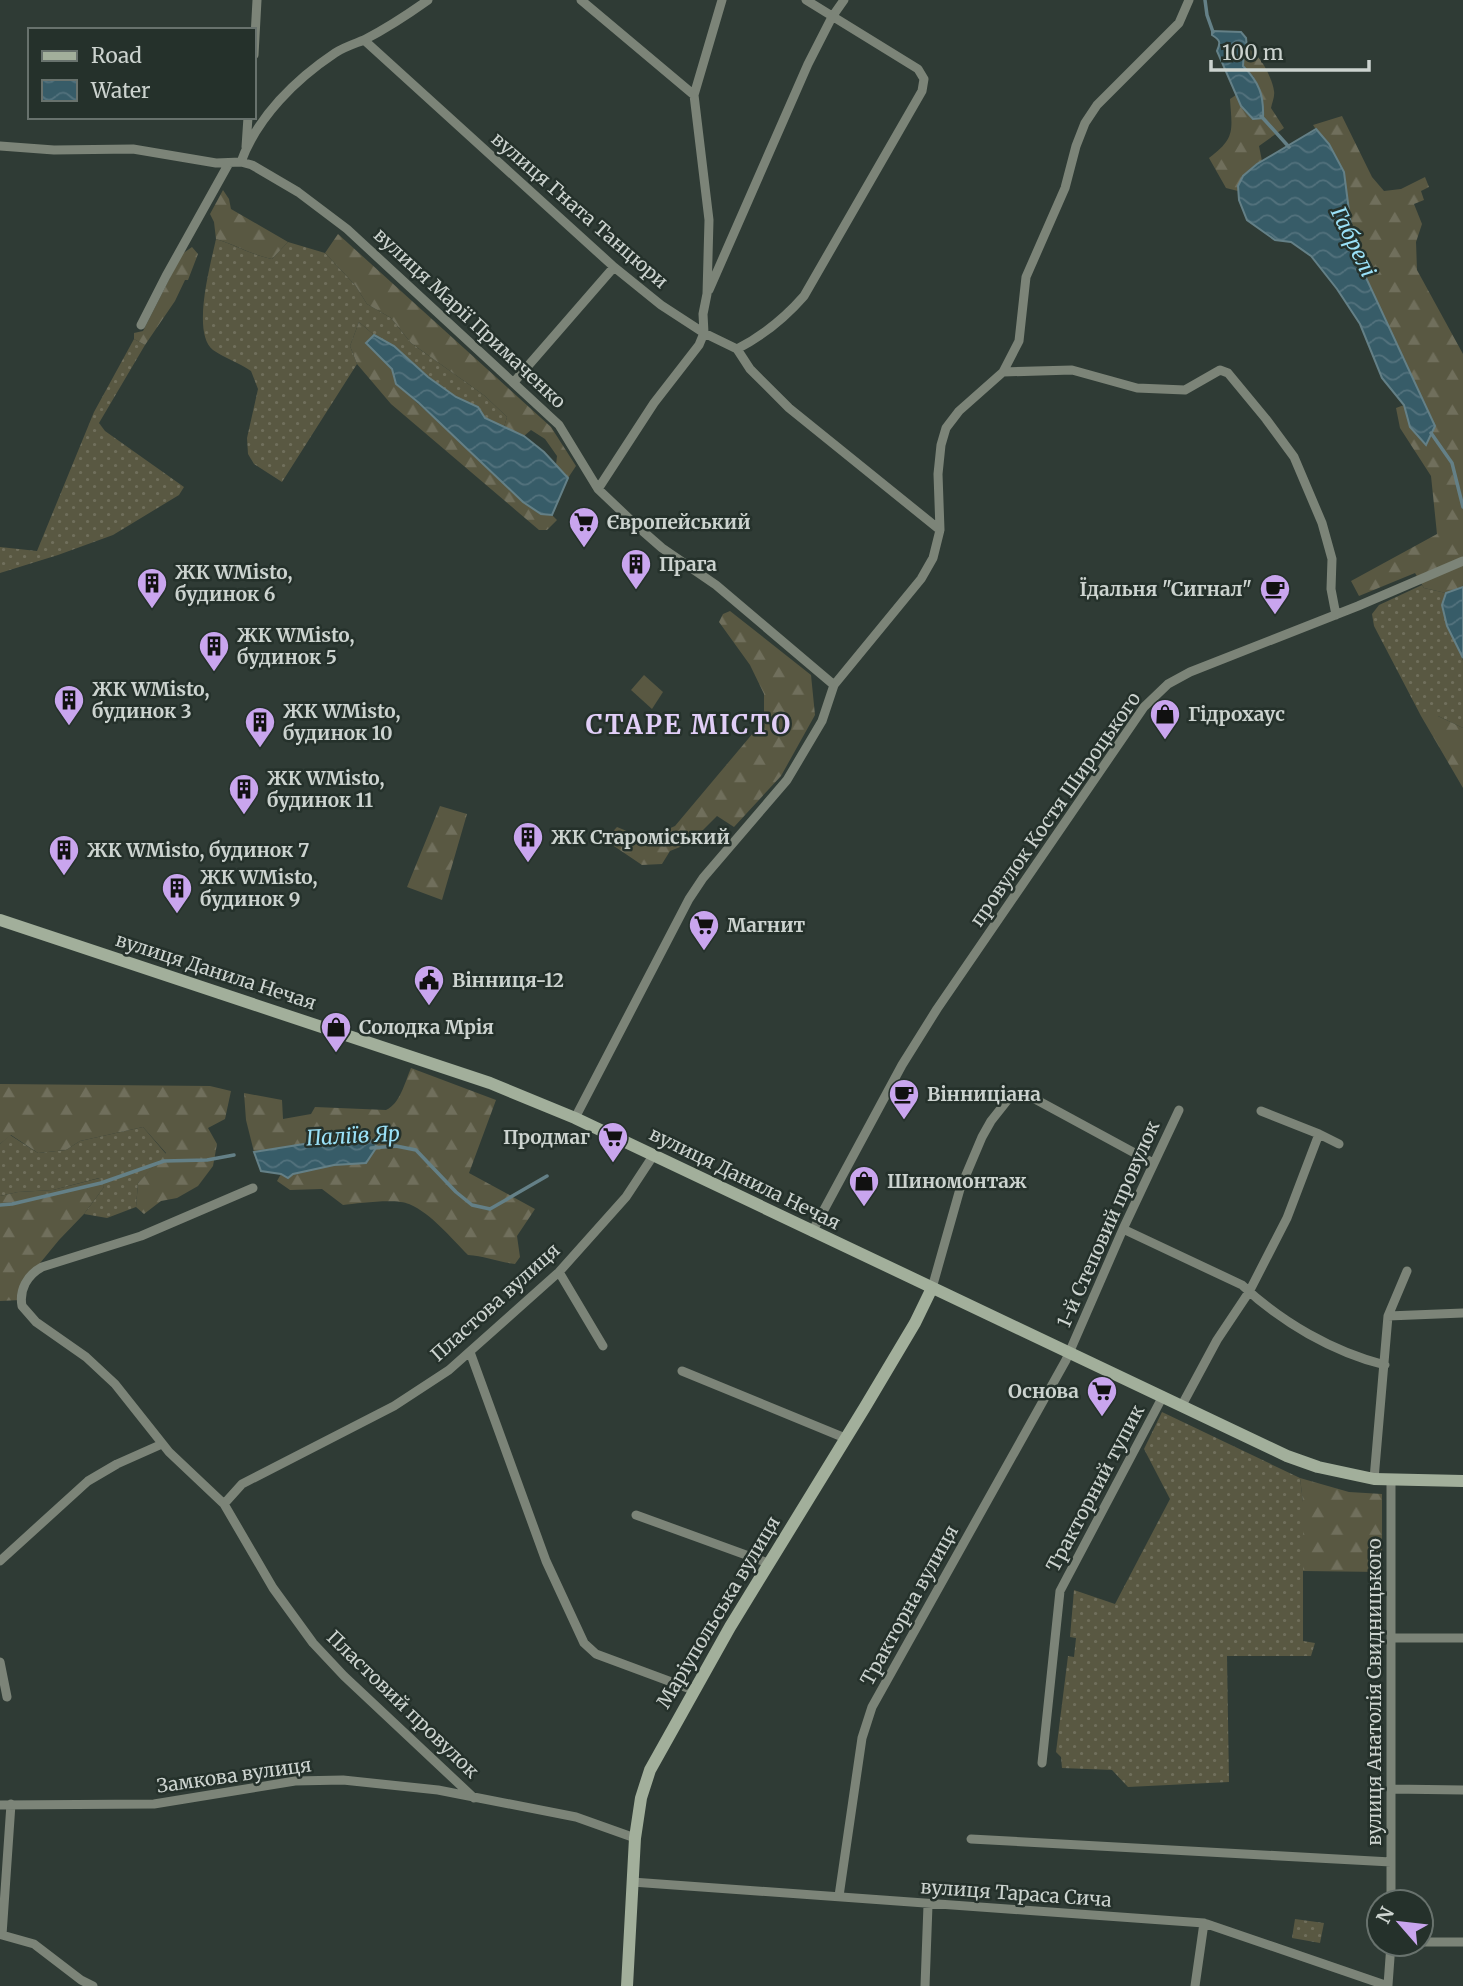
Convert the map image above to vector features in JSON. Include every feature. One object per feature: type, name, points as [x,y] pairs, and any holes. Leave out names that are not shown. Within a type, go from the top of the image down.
[{"type":"main road","name":"вулиця Данила Нечая","points":[[0,920],[452,1070],[575,1118],[1287,1456],[1318,1468],[1391,1481],[1463,1481]]},
{"type":"main road","name":"Маріупольська вулиця","points":[[627,1986],[635,1838],[641,1798],[649,1770],[693,1690],[915,1323],[933,1288]]},
{"type":"street","points":[[255,28],[257,0]]},
{"type":"street","points":[[0,146],[54,150],[133,149],[216,163],[241,162],[246,149],[279,102],[298,81],[337,51],[399,21],[428,0]]},
{"type":"street","points":[[580,0],[694,95]]},
{"type":"street","points":[[598,489],[654,403],[699,345],[705,333],[703,314],[707,294],[709,220],[694,95],[722,0]]},
{"type":"street","points":[[737,349],[760,338],[781,321],[804,296],[922,90],[924,79],[918,69],[806,0]]},
{"type":"street","points":[[707,294],[787,109],[832,17],[844,0]]},
{"type":"street","points":[[575,1118],[683,909],[703,878],[788,780],[822,721],[834,685],[921,579],[933,558],[940,530],[938,474],[946,428],[959,411],[1003,372],[1019,341],[1028,269],[1065,188],[1085,123],[1097,105],[1179,23],[1189,0]]},
{"type":"street","name":"вулиця Гната Танцюри","points":[[364,40],[614,267],[661,305],[705,333],[737,349],[750,369],[789,408],[940,530]]},
{"type":"street","points":[[246,149],[248,119]]},
{"type":"street","name":"вулиця Марії Примаченко","points":[[241,162],[298,192],[347,229],[559,425],[598,489],[662,548],[716,585],[834,685]]},
{"type":"street","points":[[141,325],[229,163]]},
{"type":"street","points":[[514,382],[614,267]]},
{"type":"street","points":[[1003,372],[1072,370],[1137,388],[1185,390],[1212,373],[1220,370],[1228,373],[1294,457],[1322,523],[1329,547],[1332,559],[1331,589],[1336,615]]},
{"type":"street","name":"провулок Костя Широцького","points":[[812,1232],[902,1065],[937,1009],[1144,708],[1168,684],[1190,672],[1336,615],[1463,561]]},
{"type":"street","points":[[933,1288],[960,1189],[974,1152],[991,1121],[1010,1097],[1024,1095],[1035,1099],[1153,1163]]},
{"type":"street","name":"1-й Степовий провулок","points":[[1070,1352],[1123,1229],[1179,1110]]},
{"type":"street","points":[[1261,1111],[1339,1144]]},
{"type":"street","points":[[1182,1405],[1217,1340],[1249,1292],[1287,1218],[1319,1134]]},
{"type":"street","name":"Пластова вулиця","points":[[224,1504],[242,1484],[394,1406],[449,1370],[559,1272],[626,1197],[653,1156]]},
{"type":"street","name":"Пластовий провулок","points":[[253,1188],[141,1236],[49,1264],[32,1273],[24,1286],[22,1306],[30,1318],[100,1368],[115,1384],[162,1444],[224,1504],[273,1588],[313,1643],[344,1676],[474,1798]]},
{"type":"street","points":[[1123,1229],[1241,1285],[1253,1297],[1326,1344],[1385,1365]]},
{"type":"street","points":[[1374,1479],[1388,1316],[1407,1271]]},
{"type":"street","points":[[559,1272],[603,1346]]},
{"type":"street","points":[[1388,1316],[1463,1313]]},
{"type":"street","points":[[470,1352],[546,1561],[584,1643],[596,1654],[693,1690]]},
{"type":"street","name":"Тракторна вулиця","points":[[839,1896],[862,1738],[872,1707],[1070,1352]]},
{"type":"street","points":[[682,1371],[845,1438]]},
{"type":"street","name":"Тракторний тупик","points":[[1042,1763],[1060,1591],[1163,1396]]},
{"type":"street","points":[[0,1561],[88,1481],[117,1464],[162,1444]]},
{"type":"street","name":"вулиця Анатолія Свидницького","points":[[1391,1481],[1391,1888]]},
{"type":"street","points":[[636,1514],[768,1563]]},
{"type":"street","points":[[1391,1638],[1463,1639]]},
{"type":"street","points":[[0,1662],[7,1697]]},
{"type":"street","name":"Замкова вулиця","points":[[0,1805],[154,1804],[277,1783],[328,1779],[425,1789],[576,1817],[635,1838]]},
{"type":"street","points":[[1391,1789],[1463,1790]]},
{"type":"street","points":[[11,1804],[2,1935],[34,1944],[93,1986]]},
{"type":"street","points":[[971,1839],[1391,1862]]},
{"type":"street","name":"вулиця Тараса Сича","points":[[632,1882],[1204,1923],[1388,1986]]},
{"type":"street","points":[[925,1986],[928,1905]]},
{"type":"street","points":[[1195,1986],[1204,1923]]},
{"type":"street","points":[[1435,1942],[1463,1942]]},
{"type":"street","points":[[1388,1986],[1390,1958]]},
{"type":"green space","points":[[1247,48],[1256,55],[1268,73],[1274,93],[1271,108],[1284,128],[1259,146],[1262,161],[1238,186],[1238,191],[1226,188],[1209,158],[1228,139],[1230,99],[1236,95],[1241,106],[1254,77],[1243,66],[1244,51]]},
{"type":"green space","points":[[1342,116],[1372,177],[1384,191],[1401,189],[1425,177],[1429,187],[1421,191],[1424,200],[1414,204],[1422,224],[1416,242],[1417,270],[1463,354],[1463,587],[1446,593],[1424,588],[1415,573],[1359,596],[1351,581],[1437,534],[1431,476],[1400,428],[1396,408],[1404,405],[1410,427],[1426,445],[1435,426],[1361,267],[1352,234],[1344,172],[1313,125]]},
{"type":"green space","points":[[223,190],[231,209],[288,242],[272,259],[216,239],[210,214]]},
{"type":"green space","points":[[338,234],[551,427],[576,466],[568,478],[556,465],[557,456],[545,439],[531,430],[524,436],[504,427],[507,417],[485,396],[411,343],[391,318],[367,304],[355,285],[325,253]]},
{"type":"green space","points":[[216,239],[272,259],[288,242],[325,253],[355,285],[367,304],[391,318],[411,343],[485,396],[507,417],[504,427],[485,418],[478,407],[456,397],[428,377],[394,346],[374,335],[359,322],[350,346],[357,364],[282,482],[254,464],[248,454],[247,438],[258,389],[251,371],[213,350],[203,329],[204,297]]},
{"type":"green space","points":[[192,247],[198,254],[188,280],[185,280],[175,301],[145,345],[134,339],[134,333],[143,331],[182,254]]},
{"type":"green space","points":[[359,322],[374,335],[366,344],[392,369],[396,384],[541,514],[552,515],[557,520],[547,530],[539,530],[391,404],[357,364],[350,346]]},
{"type":"green space","points":[[134,339],[145,345],[99,423],[105,431],[184,487],[179,495],[113,535],[0,573],[0,547],[37,551],[94,412]]},
{"type":"green space","points":[[1422,585],[1424,588],[1446,593],[1443,603],[1446,621],[1463,661],[1463,728],[1438,716],[1421,716],[1374,626],[1372,614],[1379,605]]},
{"type":"green space","points":[[730,611],[811,675],[815,715],[781,776],[734,827],[717,816],[690,843],[670,851],[662,864],[642,865],[605,840],[617,827],[646,839],[675,826],[764,720],[764,694],[750,665],[719,622],[723,614]]},
{"type":"green space","points":[[644,675],[663,692],[652,709],[631,690]]},
{"type":"green space","points":[[1421,716],[1438,716],[1463,728],[1463,788]]},
{"type":"green space","points":[[440,806],[467,814],[442,900],[407,887]]},
{"type":"green space","points":[[411,1068],[496,1100],[469,1173],[535,1209],[517,1236],[520,1257],[515,1264],[468,1255],[433,1220],[409,1204],[387,1201],[343,1205],[322,1189],[290,1190],[277,1181],[281,1174],[334,1165],[366,1163],[375,1141],[352,1139],[254,1152],[246,1120],[244,1093],[282,1100],[283,1119],[311,1114],[315,1107],[386,1110],[398,1098]]},
{"type":"green space","points":[[0,1084],[210,1086],[231,1091],[225,1119],[208,1128],[217,1144],[213,1166],[198,1186],[177,1198],[161,1201],[144,1214],[136,1207],[138,1183],[166,1153],[143,1127],[80,1141],[66,1150],[38,1153],[11,1135],[0,1144]]},
{"type":"green space","points":[[143,1127],[166,1154],[138,1183],[136,1207],[107,1218],[84,1214],[104,1187],[99,1178],[53,1190],[0,1196],[0,1144],[10,1135],[38,1153],[66,1150],[80,1141]]},
{"type":"green space","points":[[100,1178],[104,1187],[27,1279],[21,1300],[0,1301],[0,1196],[53,1190]]},
{"type":"green space","points":[[1162,1412],[1300,1478],[1303,1502],[1303,1641],[1315,1643],[1311,1656],[1227,1656],[1229,1782],[1128,1787],[1112,1770],[1062,1768],[1061,1757],[1056,1752],[1068,1656],[1074,1657],[1076,1638],[1070,1637],[1074,1590],[1115,1604],[1170,1499],[1144,1449]]},
{"type":"green space","points":[[1300,1478],[1349,1492],[1382,1494],[1382,1572],[1303,1571],[1303,1502]]},
{"type":"green space","points":[[1295,1919],[1324,1923],[1320,1943],[1292,1938]]},
{"type":"water","points":[[1212,31],[1241,32],[1246,38],[1243,66],[1259,89],[1263,102],[1263,118],[1253,119],[1241,106],[1217,51],[1219,42],[1212,35]]},
{"type":"water","points":[[1316,129],[1329,144],[1344,172],[1352,234],[1361,267],[1435,426],[1426,445],[1410,427],[1404,405],[1382,378],[1360,324],[1337,289],[1311,256],[1291,242],[1275,240],[1247,220],[1239,200],[1238,186],[1243,176],[1257,164]]},
{"type":"water","points":[[374,335],[394,346],[428,377],[456,397],[478,407],[485,418],[524,436],[544,452],[568,478],[552,515],[541,514],[523,502],[396,384],[392,369],[366,343]]},
{"type":"water","points":[[1463,587],[1463,658],[1447,626],[1442,605],[1446,593]]},
{"type":"water","points":[[352,1139],[375,1141],[376,1148],[366,1163],[334,1165],[293,1174],[288,1178],[281,1174],[261,1171],[254,1152],[304,1144]]},
{"type":"waterway","name":"Габрелі","points":[[1205,0],[1213,32]]},
{"type":"waterway","name":"Габрелі","points":[[1261,116],[1289,147]]},
{"type":"waterway","name":"Габрелі","points":[[1431,433],[1452,463],[1463,507]]},
{"type":"waterway","name":"Паліїв Яр","points":[[371,1148],[396,1146],[416,1150],[472,1205],[490,1209],[547,1176]]},
{"type":"waterway","name":"Паліїв Яр","points":[[0,1205],[101,1183],[164,1161],[207,1160],[234,1155]]},
{"type":"place","name":"Європейський","points":[[584,549]]},
{"type":"place","name":"Прага","points":[[636,591]]},
{"type":"place","name":"ЖК WMisto, будинок 6","points":[[152,610]]},
{"type":"place","name":"Їдальня \"Сигнал\"","points":[[1275,616]]},
{"type":"place","name":"ЖК WMisto, будинок 5","points":[[214,673]]},
{"type":"place","name":"ЖК WMisto, будинок 3","points":[[69,727]]},
{"type":"place","name":"Гідрохаус","points":[[1165,741]]},
{"type":"place","name":"ЖК WMisto, будинок 10","points":[[260,749]]},
{"type":"place","name":"ЖК WMisto, будинок 11","points":[[244,816]]},
{"type":"place","name":"ЖК Староміський","points":[[528,864]]},
{"type":"place","name":"ЖК WMisto, будинок 7","points":[[64,877]]},
{"type":"place","name":"ЖК WMisto, будинок 9","points":[[177,915]]},
{"type":"place","name":"Магнит","points":[[704,952]]},
{"type":"place","name":"Вінниця-12","points":[[429,1007]]},
{"type":"place","name":"Солодка Мрія","points":[[336,1054]]},
{"type":"place","name":"Вінниціана","points":[[904,1121]]},
{"type":"place","name":"Продмаг","points":[[613,1164]]},
{"type":"place","name":"Шиномонтаж","points":[[864,1208]]},
{"type":"place","name":"Основа","points":[[1102,1418]]},
{"type":"district","name":"СТАРЕ МІСТО","points":[[689,725]]}]
